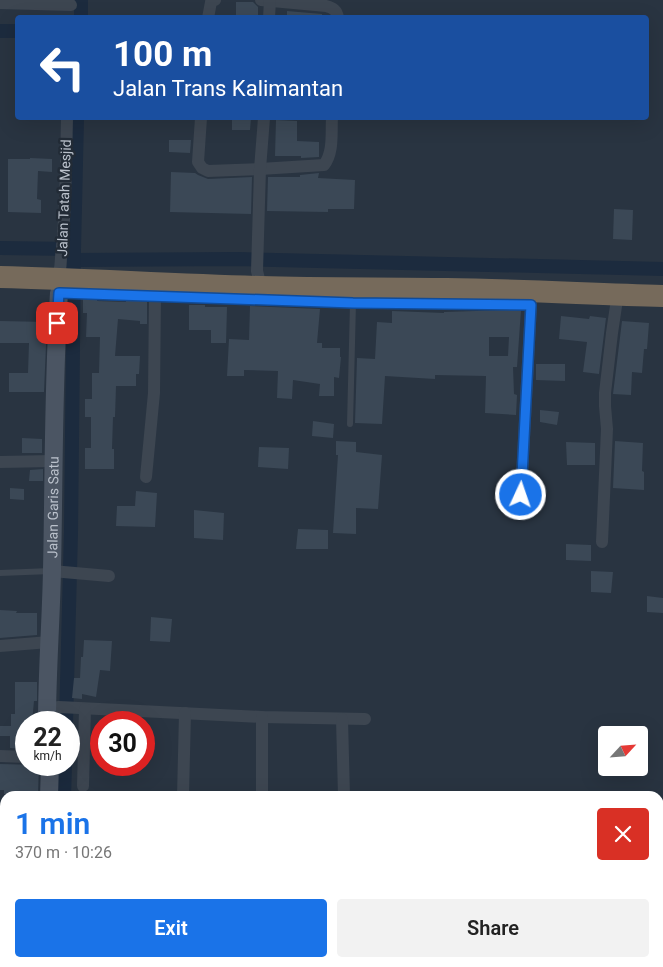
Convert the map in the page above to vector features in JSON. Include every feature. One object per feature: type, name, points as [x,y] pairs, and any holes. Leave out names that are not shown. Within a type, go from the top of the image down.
[{"type":"highway","points":[[0,277],[59,280],[155,296],[353,303],[446,296],[663,296]]},
{"type":"highway","points":[[100,287],[259,279],[531,305],[663,308]]},
{"type":"highway","points":[[0,293],[59,280]]},
{"type":"street","points":[[208,15],[211,2],[215,0]]},
{"type":"street","points":[[261,0],[326,6],[336,11],[337,15]]},
{"type":"street","points":[[269,15],[270,0]]},
{"type":"street","points":[[0,3],[70,7]]},
{"type":"street","name":"Jalan Tatah Mesjid","points":[[59,280],[64,229],[67,120]]},
{"type":"street","points":[[201,120],[198,162],[202,168],[208,171],[324,164],[330,150],[332,120]]},
{"type":"street","points":[[259,279],[260,169],[264,120]]},
{"type":"street","name":"Jalan Garis Satu","points":[[51,711],[49,642],[57,572],[52,462],[59,280]]},
{"type":"street","points":[[146,477],[154,393],[155,296]]},
{"type":"street","points":[[520,514],[531,305]]},
{"type":"street","points":[[602,542],[607,429],[605,393],[616,306]]},
{"type":"street","points":[[0,462],[52,462]]},
{"type":"street","points":[[57,572],[109,576]]},
{"type":"street","points":[[0,646],[49,642]]},
{"type":"street","points":[[65,711],[79,709],[365,720]]},
{"type":"street","points":[[79,709],[83,786]]},
{"type":"street","points":[[184,791],[185,713]]},
{"type":"street","points":[[262,716],[262,791]]},
{"type":"street","points":[[342,719],[344,791]]},
{"type":"street","points":[[0,756],[15,757]]},
{"type":"street","points":[[49,791],[50,776]]},
{"type":"lane","points":[[350,424],[353,303]]},
{"type":"lane","points":[[0,573],[57,572]]},
{"type":"building","points":[[236,2],[253,2],[258,7],[258,15],[236,15]]},
{"type":"building","points":[[287,11],[322,14],[322,15],[287,15]]},
{"type":"building","points":[[232,120],[251,120],[250,130],[232,130]]},
{"type":"building","points":[[276,120],[297,121],[297,141],[319,142],[319,157],[275,156]]},
{"type":"building","points":[[169,140],[191,140],[190,153],[169,152]]},
{"type":"building","points":[[8,159],[52,159],[52,172],[38,171],[37,199],[41,200],[41,213],[8,212]]},
{"type":"building","points":[[171,172],[195,173],[208,179],[252,177],[251,214],[170,212]]},
{"type":"building","points":[[319,173],[318,178],[355,180],[354,209],[328,209],[328,212],[267,211],[268,177],[300,177],[300,175]]},
{"type":"building","points":[[614,209],[633,210],[632,240],[613,239]]},
{"type":"building","points":[[83,296],[97,297],[97,301],[126,302],[126,299],[147,299],[147,324],[140,324],[140,321],[118,319],[115,356],[140,356],[139,374],[136,374],[136,386],[116,386],[112,449],[114,449],[114,469],[85,469],[85,448],[91,448],[91,417],[85,417],[85,399],[92,399],[92,373],[99,373],[100,337],[86,337],[87,313],[83,313]]},
{"type":"building","points":[[189,305],[227,307],[226,343],[211,343],[211,330],[189,330]]},
{"type":"building","points":[[250,306],[320,309],[317,343],[322,343],[322,348],[340,348],[339,378],[334,377],[334,396],[319,396],[320,384],[293,380],[292,399],[277,398],[278,371],[244,370],[244,376],[227,376],[229,339],[249,340]]},
{"type":"building","points":[[507,308],[521,310],[517,367],[513,367],[514,394],[517,395],[516,415],[485,413],[486,376],[435,375],[435,379],[385,376],[382,424],[355,423],[357,358],[375,359],[377,322],[392,323],[392,311],[444,313],[507,310]],"holes":[[[489,337],[509,337],[508,356],[489,356]]]},
{"type":"building","points":[[561,316],[589,319],[590,316],[606,318],[599,374],[583,372],[587,342],[559,339]]},
{"type":"building","points":[[0,321],[47,322],[44,392],[9,392],[9,373],[28,373],[29,343],[0,343]]},
{"type":"building","points":[[622,321],[649,323],[647,349],[644,349],[642,373],[632,372],[631,395],[613,394]]},
{"type":"building","points":[[536,364],[565,364],[565,381],[536,380]]},
{"type":"building","points":[[540,410],[559,412],[557,425],[540,422]]},
{"type":"building","points":[[313,421],[334,424],[333,438],[312,436]]},
{"type":"building","points":[[22,438],[42,439],[42,453],[22,453]]},
{"type":"building","points":[[336,441],[356,442],[356,452],[382,455],[378,509],[356,508],[356,534],[333,533],[338,455],[336,455]]},
{"type":"building","points":[[615,441],[643,443],[642,471],[644,472],[644,490],[613,488]]},
{"type":"building","points":[[566,442],[595,443],[595,465],[567,465]]},
{"type":"building","points":[[259,447],[289,448],[288,469],[258,467]]},
{"type":"building","points":[[43,469],[43,481],[29,481],[30,470]]},
{"type":"building","points":[[10,488],[24,489],[24,500],[10,499]]},
{"type":"building","points":[[136,491],[157,493],[155,527],[116,526],[117,506],[135,506]]},
{"type":"building","points":[[194,510],[224,513],[223,540],[194,538]]},
{"type":"building","points":[[298,529],[328,530],[328,549],[296,549]]},
{"type":"building","points":[[566,544],[591,545],[591,561],[566,560]]},
{"type":"building","points":[[591,571],[613,572],[611,593],[591,592]]},
{"type":"building","points":[[647,596],[663,598],[663,613],[647,612]]},
{"type":"building","points":[[0,610],[17,611],[16,613],[37,613],[37,635],[0,638]]},
{"type":"building","points":[[151,617],[172,619],[170,642],[150,641]]},
{"type":"building","points":[[84,640],[112,641],[110,671],[100,670],[96,697],[82,694],[82,699],[72,698],[74,678],[80,678]]},
{"type":"building","points":[[15,682],[37,682],[37,701],[34,701],[33,711],[15,711]]},
{"type":"building","points":[[11,714],[15,714],[15,748],[10,748],[10,736],[0,736],[0,726],[11,726]]},
{"type":"building","points":[[0,764],[15,764],[15,776],[39,776],[38,791],[0,790]]},
{"type":"waterway","points":[[81,0],[81,15]]},
{"type":"waterway","points":[[0,31],[15,31]]},
{"type":"waterway","points":[[66,711],[77,120]]},
{"type":"waterway","points":[[0,248],[73,249]]},
{"type":"waterway","points":[[74,260],[237,259],[663,269]]},
{"type":"waterway","points":[[64,791],[65,776]]},
{"type":"route","points":[[57,323],[59,293],[353,303],[531,305],[521,495]]}]
